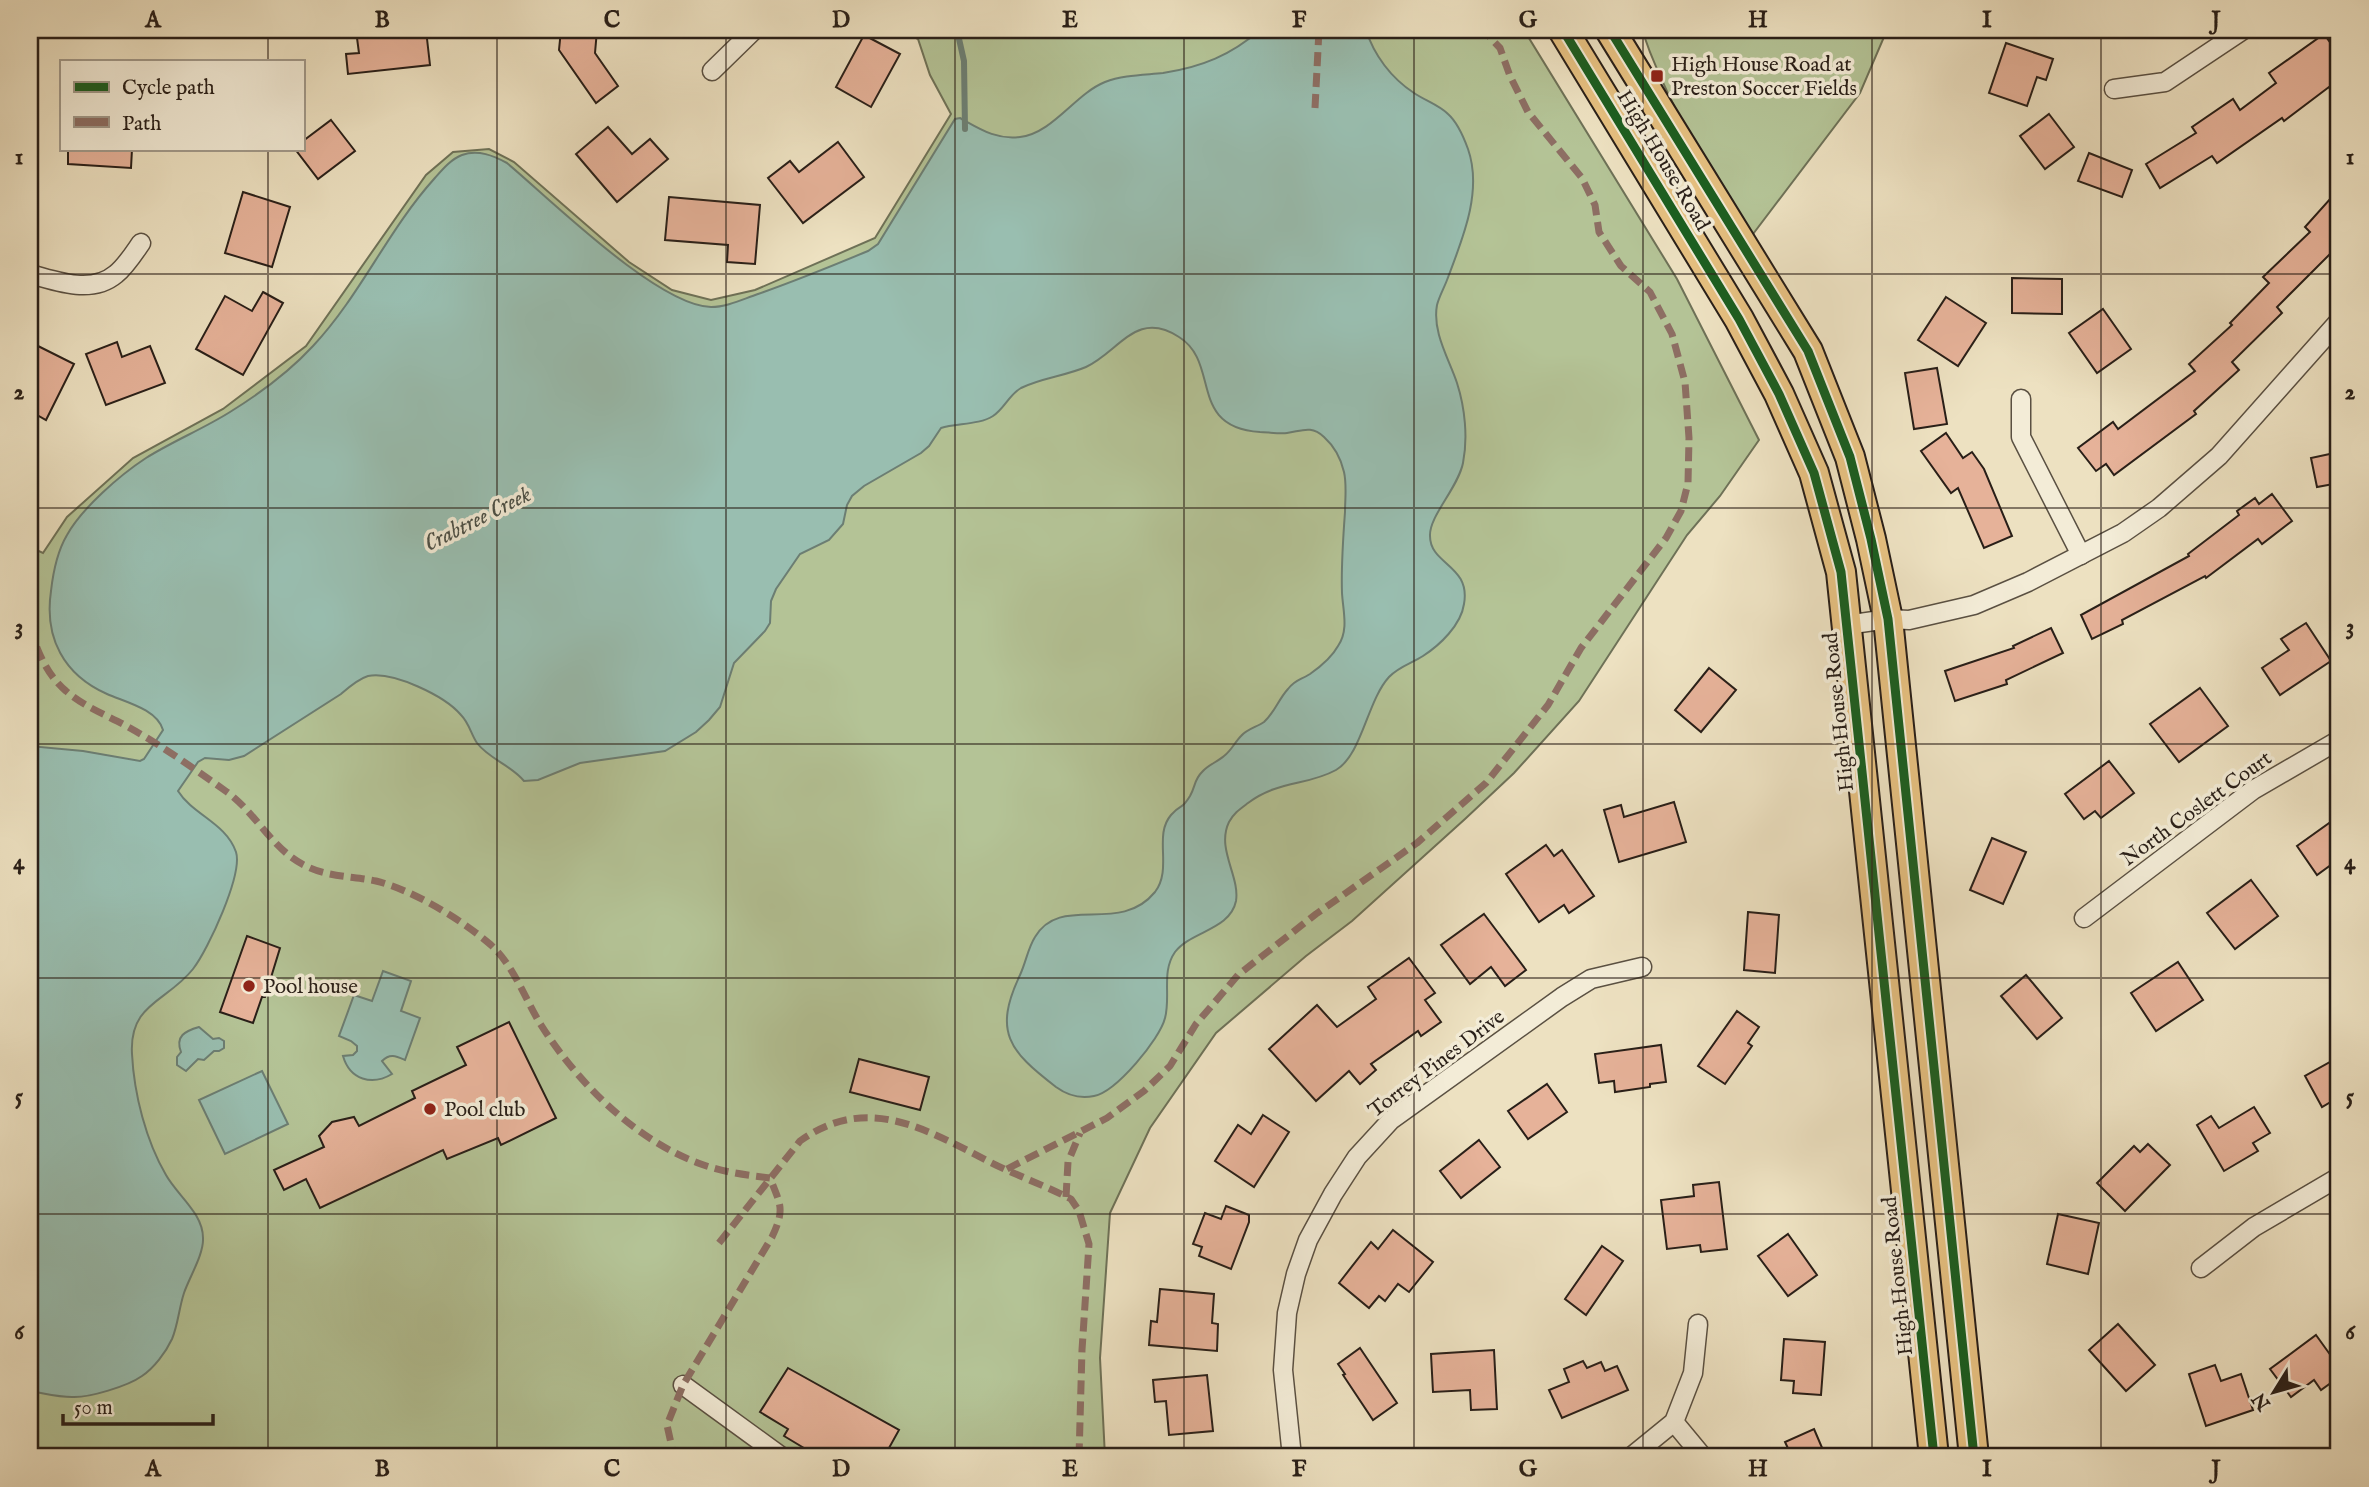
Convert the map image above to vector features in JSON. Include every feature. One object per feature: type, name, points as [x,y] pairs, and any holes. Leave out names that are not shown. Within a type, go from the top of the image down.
[{"type":"main road","name":"High House Road","points":[[1563,30],[1739,319],[1779,394],[1814,473],[1841,572],[1934,1457]]},
{"type":"main road","name":"High House Road","points":[[1610,30],[1808,351],[1850,457],[1871,539],[1888,619],[1974,1457]]},
{"type":"street","points":[[712,71],[754,30]]},
{"type":"street","points":[[2114,89],[2165,82],[2243,30]]},
{"type":"street","points":[[30,274],[75,286],[97,284],[116,274],[141,243]]},
{"type":"street","points":[[1846,625],[1888,619],[1909,620],[1974,606],[2028,582],[2123,533],[2192,481],[2335,333]]},
{"type":"street","points":[[2021,399],[2021,437],[2081,555]]},
{"type":"street","name":"North Coslett Court","points":[[2084,918],[2253,790],[2339,740]]},
{"type":"street","name":"Torrey Pines Drive","points":[[1292,1457],[1283,1370],[1287,1313],[1296,1274],[1308,1240],[1357,1157],[1391,1121],[1562,997],[1591,979],[1642,967]]},
{"type":"street","points":[[2202,1268],[2253,1227],[2339,1177]]},
{"type":"street","points":[[1634,1457],[1674,1422],[1693,1373],[1698,1324]]},
{"type":"street","points":[[683,1385],[782,1457]]},
{"type":"street","points":[[1674,1422],[1703,1457]]},
{"type":"shaded area","points":[[901,30],[1524,30],[1677,279],[1759,440],[1720,496],[1687,535],[1579,701],[1514,773],[1465,819],[1352,921],[1306,956],[1216,1033],[1150,1128],[1110,1213],[1100,1358],[1105,1457],[30,1457],[30,703],[33,699],[30,691],[30,547],[43,553],[67,517],[133,458],[223,409],[306,346],[426,175],[453,152],[489,149],[514,162],[629,262],[672,290],[711,300],[755,290],[875,238],[951,114],[930,75],[918,39]]},
{"type":"shaded area","points":[[1642,30],[1887,30],[1860,93],[1750,238],[1677,111]]},
{"type":"water","name":"Crabtree Creek","points":[[1260,30],[1366,30],[1379,57],[1391,73],[1414,93],[1448,114],[1468,149],[1473,182],[1469,216],[1438,302],[1436,315],[1439,335],[1462,403],[1465,453],[1456,482],[1434,520],[1430,536],[1436,553],[1462,581],[1465,591],[1464,604],[1459,619],[1443,640],[1389,677],[1381,687],[1345,763],[1325,775],[1271,790],[1240,809],[1231,819],[1225,842],[1235,882],[1236,901],[1226,918],[1190,939],[1175,952],[1168,968],[1165,1018],[1155,1038],[1136,1063],[1103,1092],[1079,1097],[1056,1087],[1017,1051],[1007,1026],[1008,1011],[1033,941],[1046,924],[1060,918],[1125,911],[1141,905],[1155,892],[1163,873],[1163,833],[1166,823],[1187,801],[1199,775],[1226,754],[1243,734],[1264,722],[1293,683],[1310,674],[1329,658],[1341,640],[1344,627],[1342,573],[1345,482],[1343,467],[1334,449],[1315,431],[1260,432],[1237,428],[1222,419],[1213,407],[1192,348],[1179,337],[1151,328],[1139,330],[1129,336],[1086,367],[1021,388],[997,413],[987,419],[941,428],[921,453],[864,486],[852,496],[843,524],[829,540],[800,554],[776,589],[771,601],[770,623],[734,663],[720,707],[696,732],[665,751],[580,763],[538,780],[524,781],[482,749],[464,718],[443,700],[418,686],[379,675],[357,681],[244,756],[229,760],[205,758],[198,762],[178,791],[231,842],[237,863],[234,877],[223,912],[193,969],[143,1013],[133,1037],[132,1054],[138,1101],[147,1132],[166,1175],[199,1220],[203,1244],[184,1293],[172,1339],[146,1373],[128,1384],[88,1396],[67,1397],[30,1391],[30,746],[83,751],[140,761],[163,730],[160,723],[147,711],[107,694],[79,676],[60,653],[54,639],[50,608],[54,570],[64,542],[82,514],[102,493],[136,465],[241,405],[274,382],[304,355],[330,327],[418,199],[447,165],[462,155],[480,153],[507,163],[576,224],[635,270],[689,302],[717,307],[800,279],[868,251],[878,244],[955,119],[960,118],[988,133],[1003,137],[1032,134],[1105,82],[1163,73],[1203,63],[1227,53]]},
{"type":"water","points":[[383,971],[411,981],[401,1011],[420,1018],[405,1060],[396,1056],[388,1057],[382,1061],[392,1074],[370,1080],[356,1075],[346,1064],[343,1056],[353,1055],[357,1046],[339,1036],[354,995],[372,1001]]},
{"type":"water","points":[[199,1027],[213,1039],[224,1041],[224,1048],[214,1051],[204,1060],[198,1059],[186,1071],[177,1065],[177,1057],[181,1052],[180,1038],[186,1032]]},
{"type":"water","points":[[262,1071],[288,1124],[225,1154],[199,1100]]},
{"type":"building","points":[[426,30],[430,65],[348,74],[346,54],[359,53],[357,38]]},
{"type":"building","points":[[561,30],[597,30],[595,53],[618,86],[596,103],[559,50]]},
{"type":"building","points":[[2324,34],[2339,55],[2339,82],[2217,163],[2212,156],[2160,188],[2146,164],[2196,133],[2192,127],[2233,99],[2240,110],[2276,83],[2269,73]]},
{"type":"building","points":[[864,35],[900,54],[871,107],[836,87]]},
{"type":"building","points":[[2006,43],[2053,59],[2046,80],[2037,77],[2027,106],[1989,93]]},
{"type":"building","points":[[2049,114],[2074,147],[2045,169],[2020,136]]},
{"type":"building","points":[[331,120],[355,151],[318,179],[296,150],[304,150],[304,140]]},
{"type":"building","points":[[608,127],[632,154],[650,139],[668,159],[617,202],[576,154]]},
{"type":"building","points":[[838,142],[864,177],[803,223],[768,178],[790,161],[799,172]]},
{"type":"building","points":[[68,150],[132,150],[131,168],[68,164]]},
{"type":"building","points":[[2089,153],[2132,170],[2122,197],[2078,181]]},
{"type":"building","points":[[2339,189],[2339,245],[2277,307],[2282,313],[2232,362],[2239,370],[2194,411],[2196,414],[2114,475],[2106,464],[2096,471],[2078,448],[2113,422],[2118,429],[2195,371],[2189,364],[2232,325],[2230,323],[2269,283],[2263,277],[2310,232],[2305,227]]},
{"type":"building","points":[[243,192],[290,207],[272,267],[225,253]]},
{"type":"building","points":[[669,197],[760,205],[755,264],[727,262],[728,245],[665,240]]},
{"type":"building","points":[[2012,278],[2062,279],[2062,314],[2012,313]]},
{"type":"building","points":[[263,292],[283,303],[243,375],[196,349],[225,296],[252,311]]},
{"type":"building","points":[[1946,297],[1986,323],[1958,366],[1918,340]]},
{"type":"building","points":[[2103,309],[2131,349],[2097,373],[2069,333]]},
{"type":"building","points":[[117,342],[122,357],[150,346],[165,383],[106,405],[86,354]]},
{"type":"building","points":[[36,345],[74,364],[46,420],[30,411],[30,358]]},
{"type":"building","points":[[1937,368],[1947,424],[1914,429],[1905,373]]},
{"type":"building","points":[[1946,433],[1963,458],[1972,452],[1984,469],[2012,536],[1984,548],[1958,488],[1951,493],[1921,451]]},
{"type":"building","points":[[2339,452],[2339,483],[2317,487],[2311,458]]},
{"type":"building","points":[[2272,494],[2292,521],[2262,544],[2258,539],[2206,578],[2205,576],[2122,620],[2123,624],[2092,639],[2081,615],[2189,556],[2188,554],[2239,515],[2237,511],[2255,498],[2259,504]]},
{"type":"building","points":[[2306,623],[2331,661],[2280,695],[2262,668],[2289,650],[2281,639]]},
{"type":"building","points":[[2051,628],[2063,653],[2006,680],[2007,684],[1955,701],[1945,671],[2014,648],[2013,646]]},
{"type":"building","points":[[1709,668],[1736,690],[1701,732],[1675,710]]},
{"type":"building","points":[[2200,688],[2228,726],[2179,762],[2150,724]]},
{"type":"building","points":[[2109,761],[2134,793],[2101,818],[2095,811],[2084,819],[2065,794]]},
{"type":"building","points":[[1674,802],[1686,842],[1619,862],[1604,810],[1621,805],[1624,817]]},
{"type":"building","points":[[2339,816],[2339,859],[2317,875],[2297,846]]},
{"type":"building","points":[[1992,838],[2026,852],[2003,904],[1970,890]]},
{"type":"building","points":[[1546,845],[1554,856],[1562,850],[1594,896],[1569,913],[1564,905],[1539,922],[1506,874]]},
{"type":"building","points":[[2251,880],[2278,916],[2235,949],[2207,913]]},
{"type":"building","points":[[1748,912],[1779,915],[1775,973],[1744,970]]},
{"type":"building","points":[[1484,914],[1526,970],[1505,986],[1491,967],[1470,984],[1441,945]]},
{"type":"building","name":"Pool house","points":[[247,936],[280,948],[265,997],[262,997],[253,1023],[220,1012]]},
{"type":"building","points":[[1409,958],[1435,993],[1425,1000],[1441,1022],[1421,1036],[1418,1031],[1371,1064],[1376,1070],[1360,1084],[1349,1071],[1316,1101],[1269,1049],[1317,1005],[1337,1027],[1376,999],[1368,987]]},
{"type":"building","points":[[2178,962],[2203,1000],[2156,1031],[2131,993]]},
{"type":"building","points":[[2026,975],[2062,1018],[2037,1039],[2001,996]]},
{"type":"building","points":[[1737,1011],[1759,1027],[1748,1043],[1752,1046],[1725,1084],[1698,1066]]},
{"type":"building","name":"Pool club","points":[[509,1022],[556,1118],[501,1145],[498,1138],[447,1159],[443,1150],[320,1208],[306,1179],[284,1190],[274,1170],[324,1147],[319,1136],[332,1122],[354,1117],[359,1126],[415,1098],[412,1091],[466,1065],[457,1047]]},
{"type":"building","points":[[1661,1045],[1666,1082],[1615,1092],[1614,1081],[1599,1083],[1595,1054]]},
{"type":"building","points":[[2339,1057],[2339,1097],[2322,1107],[2305,1076]]},
{"type":"building","points":[[859,1059],[929,1077],[920,1110],[850,1092]]},
{"type":"building","points":[[1547,1084],[1567,1112],[1528,1139],[1508,1111]]},
{"type":"building","points":[[2254,1107],[2270,1133],[2253,1143],[2258,1151],[2224,1171],[2197,1125],[2211,1116],[2219,1128]]},
{"type":"building","points":[[1263,1115],[1289,1132],[1254,1187],[1215,1161],[1238,1125],[1251,1134]]},
{"type":"building","points":[[1479,1140],[1500,1167],[1461,1198],[1440,1171]]},
{"type":"building","points":[[2148,1144],[2170,1165],[2125,1211],[2097,1183],[2134,1146],[2140,1152]]},
{"type":"building","points":[[1719,1182],[1727,1249],[1701,1252],[1700,1245],[1667,1249],[1661,1200],[1694,1196],[1693,1185]]},
{"type":"building","points":[[1226,1206],[1249,1215],[1249,1222],[1231,1269],[1199,1256],[1202,1247],[1193,1244],[1205,1213],[1221,1219]]},
{"type":"building","points":[[2058,1214],[2099,1223],[2088,1274],[2047,1264]]},
{"type":"building","points":[[1393,1230],[1433,1262],[1409,1292],[1398,1284],[1385,1301],[1379,1296],[1369,1308],[1339,1283],[1371,1242],[1378,1249]]},
{"type":"building","points":[[1788,1234],[1817,1275],[1788,1296],[1758,1256]]},
{"type":"building","points":[[1602,1246],[1623,1261],[1586,1315],[1565,1299]]},
{"type":"building","points":[[1160,1289],[1214,1294],[1212,1323],[1218,1324],[1217,1351],[1149,1345],[1151,1321],[1157,1322]]},
{"type":"building","points":[[2118,1324],[2155,1365],[2126,1391],[2089,1350]]},
{"type":"building","points":[[2316,1335],[2339,1367],[2339,1377],[2321,1390],[2314,1380],[2291,1397],[2270,1369]]},
{"type":"building","points":[[1784,1339],[1825,1342],[1821,1395],[1793,1393],[1794,1381],[1781,1380]]},
{"type":"building","points":[[1360,1348],[1397,1403],[1373,1420],[1338,1364]]},
{"type":"building","points":[[1494,1350],[1497,1409],[1471,1410],[1470,1390],[1433,1392],[1431,1354]]},
{"type":"building","points":[[1583,1361],[1587,1368],[1601,1362],[1605,1371],[1617,1366],[1628,1390],[1562,1418],[1549,1390],[1569,1382],[1564,1369]]},
{"type":"building","points":[[2215,1365],[2221,1381],[2241,1374],[2253,1410],[2206,1426],[2189,1374]]},
{"type":"building","points":[[788,1368],[899,1430],[884,1457],[819,1457],[784,1436],[788,1429],[760,1412]]},
{"type":"building","points":[[1207,1375],[1213,1431],[1169,1435],[1166,1401],[1155,1402],[1153,1380]]},
{"type":"building","points":[[1814,1429],[1826,1457],[1792,1457],[1785,1442]]},
{"type":"waterway","points":[[957,30],[964,61],[965,129]]},
{"type":"marked path","points":[[1315,108],[1319,30]]},
{"type":"marked path","points":[[1007,1169],[1107,1118],[1144,1091],[1170,1066],[1196,1024],[1238,975],[1316,914],[1417,843],[1486,783],[1548,705],[1581,648],[1666,538],[1681,511],[1688,483],[1689,438],[1685,382],[1672,334],[1650,292],[1621,266],[1599,232],[1595,205],[1582,178],[1528,112],[1500,48],[1483,30]]},
{"type":"marked path","points":[[30,627],[44,662],[53,678],[66,691],[89,707],[155,743],[227,792],[293,858],[321,872],[376,881],[406,891],[452,916],[491,945],[513,973],[555,1046],[590,1087],[630,1124],[674,1153],[698,1163],[725,1171],[770,1178],[780,1208],[779,1220],[772,1237],[683,1385],[667,1425],[674,1457]]},
{"type":"marked path","points":[[719,1243],[800,1141],[825,1127],[849,1119],[872,1118],[918,1128],[1071,1199],[1079,1211],[1089,1244],[1079,1457]]},
{"type":"marked path","points":[[1066,1197],[1068,1162],[1080,1133]]},
{"type":"cycle path","points":[[1563,30],[1739,319],[1779,394],[1814,473],[1841,572],[1934,1457]]},
{"type":"cycle path","points":[[1610,30],[1808,351],[1850,457],[1871,539],[1888,619],[1974,1457]]},
{"type":"place","name":"High House Road at Preston Soccer Fields","points":[[1657,76]]},
{"type":"place","name":"Pool house","points":[[249,986]]},
{"type":"place","name":"Pool club","points":[[430,1109]]}]
